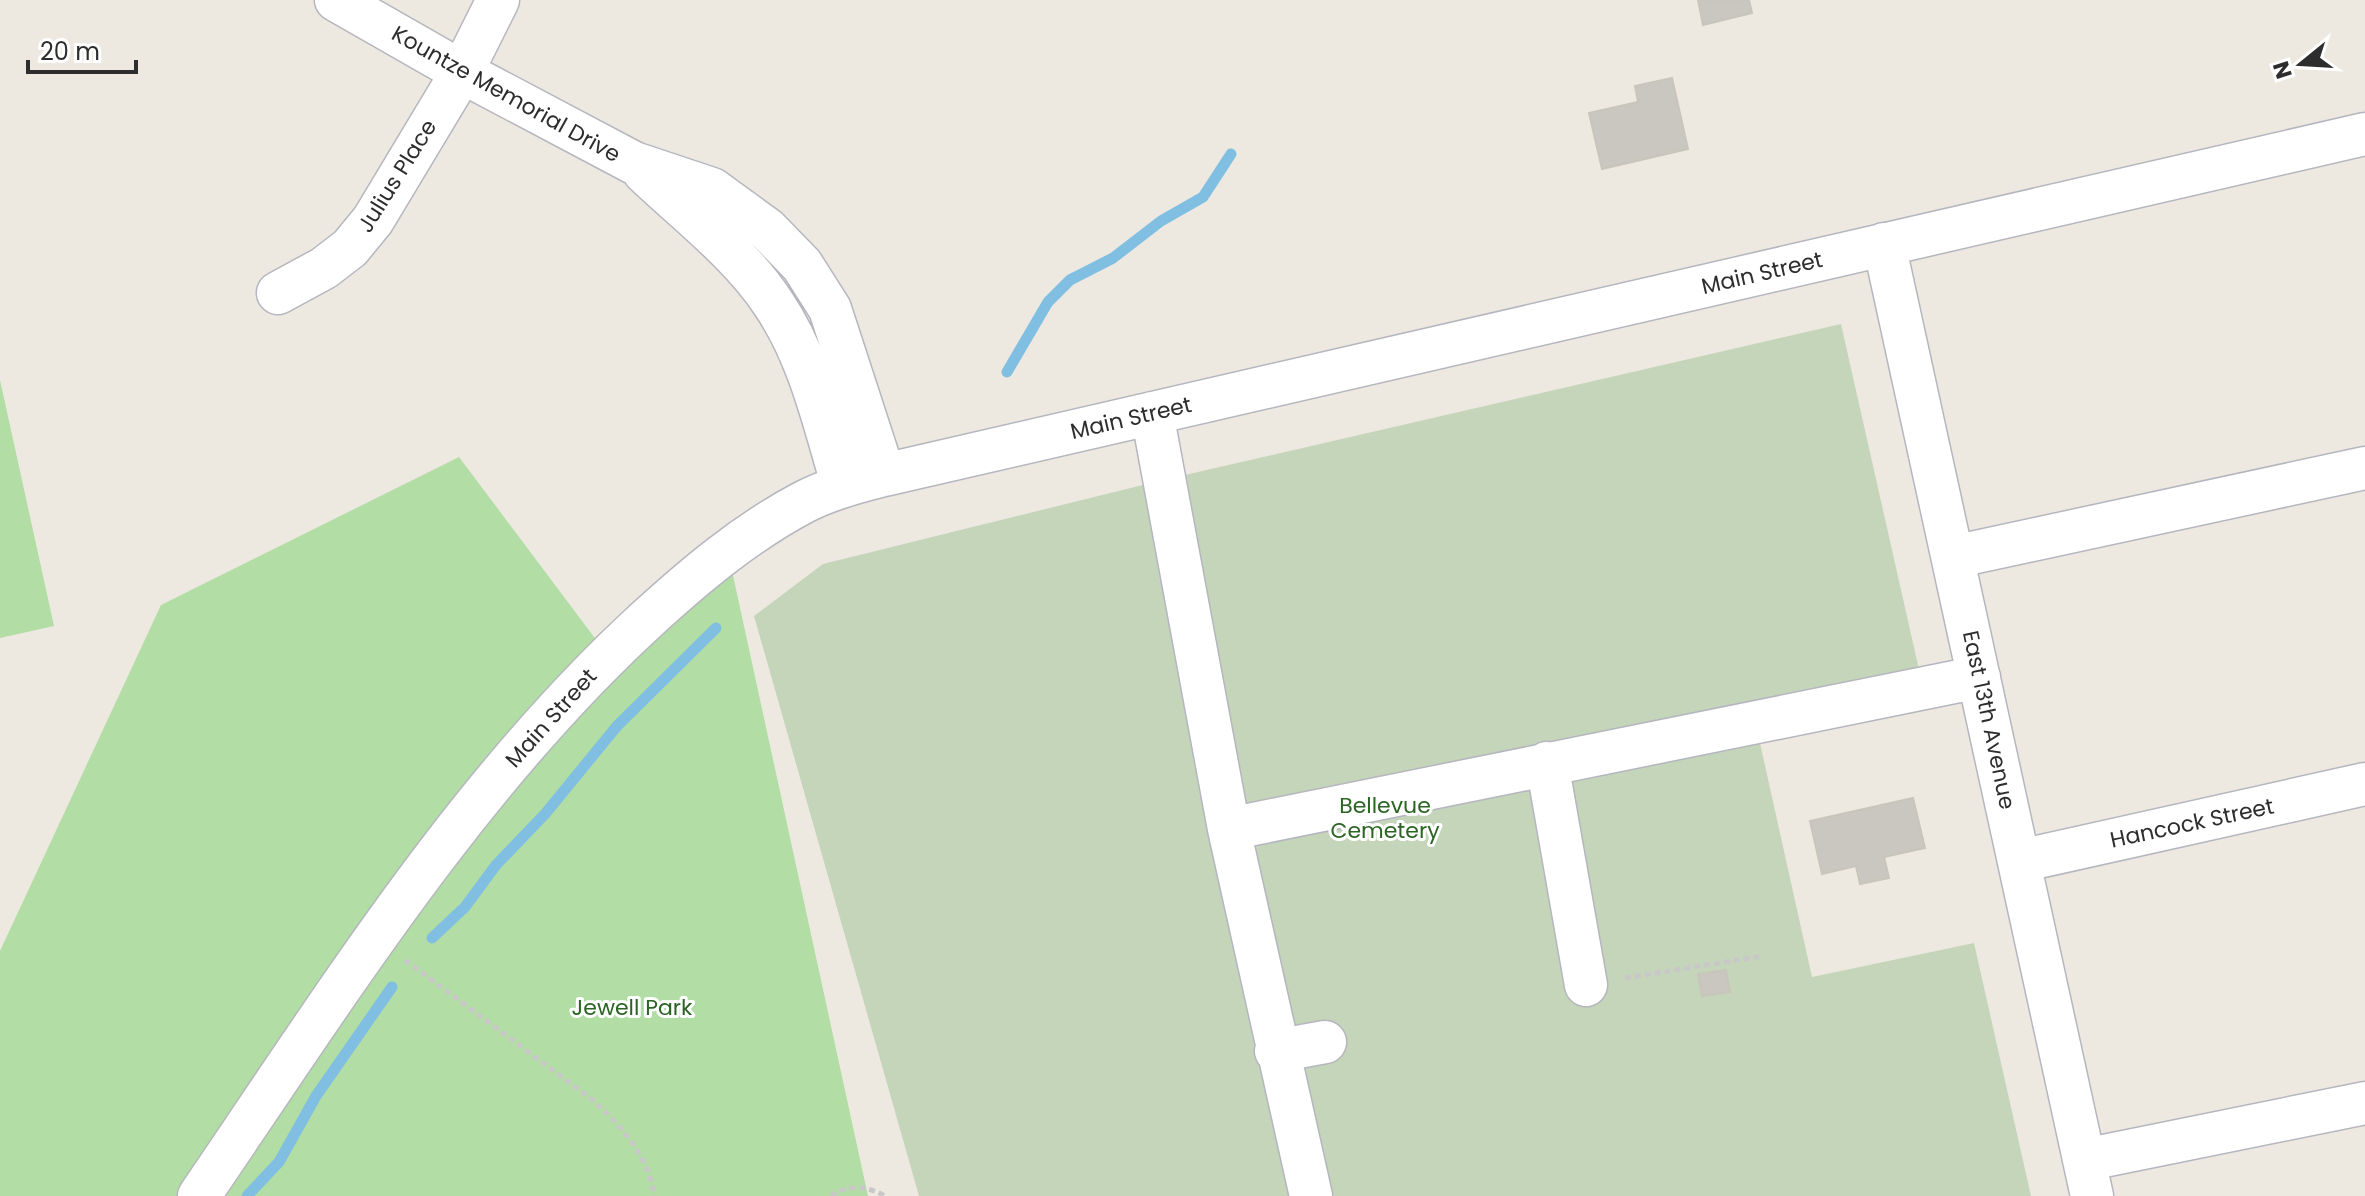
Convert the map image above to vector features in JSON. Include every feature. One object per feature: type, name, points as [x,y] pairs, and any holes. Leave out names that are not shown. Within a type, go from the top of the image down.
[{"type":"street","name":"Kountze Memorial Drive","points":[[336,0],[462,72],[634,163]]},
{"type":"street","name":"Julius Place","points":[[278,293],[324,268],[350,248],[373,220],[462,72],[498,0]]},
{"type":"street","name":"Main Street","points":[[199,1196],[378,938],[486,793],[606,657],[680,589],[759,528],[806,501],[843,486],[884,475],[2365,134]]},
{"type":"street","points":[[634,163],[712,189],[767,229],[802,265],[830,309],[884,475]]},
{"type":"street","points":[[634,163],[742,265],[772,301],[792,336],[814,389],[843,486]]},
{"type":"street","name":"East 13th Avenue","points":[[1884,244],[2088,1178]]},
{"type":"street","points":[[1152,413],[1229,829],[1276,1051],[1311,1196]]},
{"type":"street","points":[[1953,557],[2365,468]]},
{"type":"street","points":[[1229,829],[1979,677]]},
{"type":"street","points":[[1547,763],[1598,983]]},
{"type":"street","name":"Hancock Street","points":[[2020,861],[2365,784]]},
{"type":"street","points":[[1276,1051],[1325,1042]]},
{"type":"street","points":[[2088,1178],[2365,1103]]},
{"type":"path","points":[[378,938],[429,980],[594,1101],[619,1125],[641,1156],[654,1196]]},
{"type":"path","points":[[1598,983],[1762,956]]},
{"type":"path","points":[[831,1196],[839,1190],[861,1187],[885,1196]]},
{"type":"green space","name":"Bellevue Cemetery","points":[[1841,324],[1927,705],[1760,743],[1812,977],[1974,943],[2031,1196],[919,1196],[754,616],[823,564],[1163,480]]},
{"type":"green space","points":[[0,380],[54,626],[0,638]]},
{"type":"green space","name":"Jewell Park","points":[[459,457],[621,673],[638,650],[732,571],[868,1196],[0,1196],[0,951],[161,605]]},
{"type":"building","points":[[1698,0],[1749,0],[1752,13],[1703,25]]},
{"type":"building","points":[[1672,78],[1688,149],[1602,169],[1589,113],[1638,102],[1635,86]]},
{"type":"building","points":[[1913,798],[1925,848],[1884,857],[1889,878],[1860,884],[1856,866],[1822,874],[1810,821]]},
{"type":"building","points":[[1726,970],[1730,992],[1702,996],[1698,974]]},
{"type":"waterway","points":[[1007,372],[1048,302],[1070,280],[1113,258],[1161,221],[1203,197],[1231,154]]},
{"type":"waterway","points":[[432,938],[465,907],[496,865],[545,814],[617,726],[716,628]]},
{"type":"waterway","points":[[247,1196],[279,1162],[316,1096],[392,987]]}]
